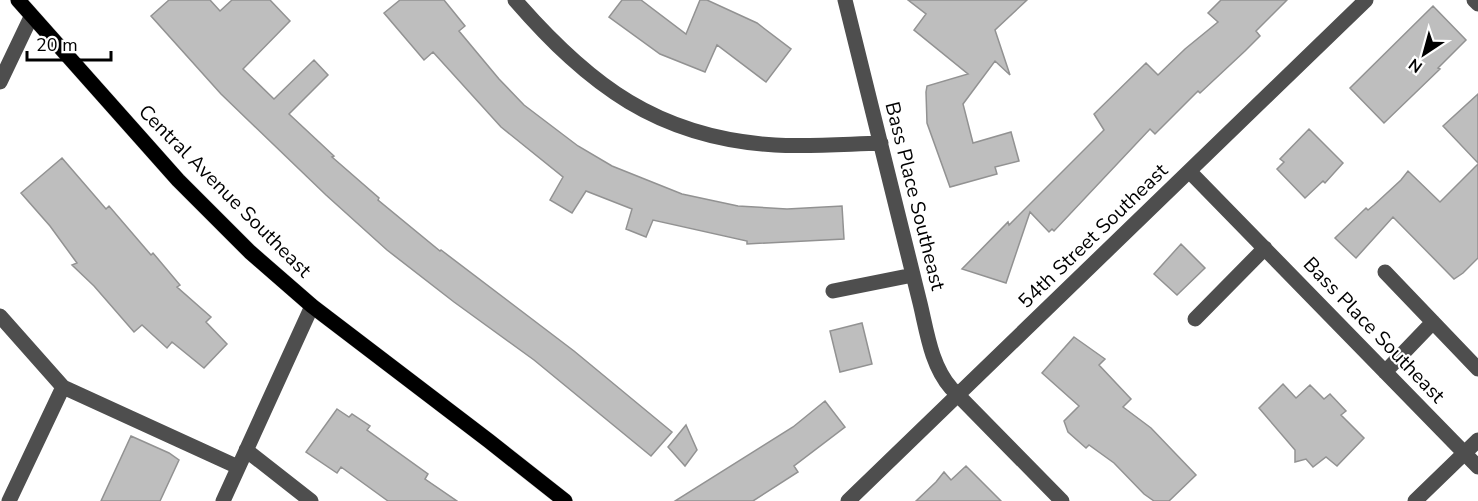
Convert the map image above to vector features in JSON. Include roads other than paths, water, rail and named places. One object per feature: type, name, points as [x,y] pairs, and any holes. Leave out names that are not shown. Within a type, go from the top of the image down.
[{"type":"main road","name":"Central Avenue Southeast","points":[[18,0],[178,180],[250,252],[312,306],[565,501]]},
{"type":"street","points":[[515,0],[539,28],[579,67],[631,104],[681,127],[728,139],[775,145],[881,143]]},
{"type":"street","name":"Bass Place Southeast","points":[[845,0],[936,362],[945,381],[1062,501]]},
{"type":"street","name":"54th Street Southeast","points":[[848,501],[1366,0]]},
{"type":"street","points":[[1474,0],[1478,4]]},
{"type":"street","points":[[0,82],[31,17]]},
{"type":"street","name":"Bass Place Southeast","points":[[1190,172],[1478,467]]},
{"type":"street","points":[[1195,319],[1265,248]]},
{"type":"street","points":[[1384,272],[1478,369]]},
{"type":"street","points":[[833,291],[913,275]]},
{"type":"street","points":[[223,501],[312,306]]},
{"type":"street","points":[[0,316],[63,387],[238,467]]},
{"type":"street","points":[[1385,372],[1433,322]]},
{"type":"street","points":[[9,501],[63,387]]},
{"type":"street","points":[[1416,501],[1478,440]]},
{"type":"street","points":[[246,450],[311,501]]}]
